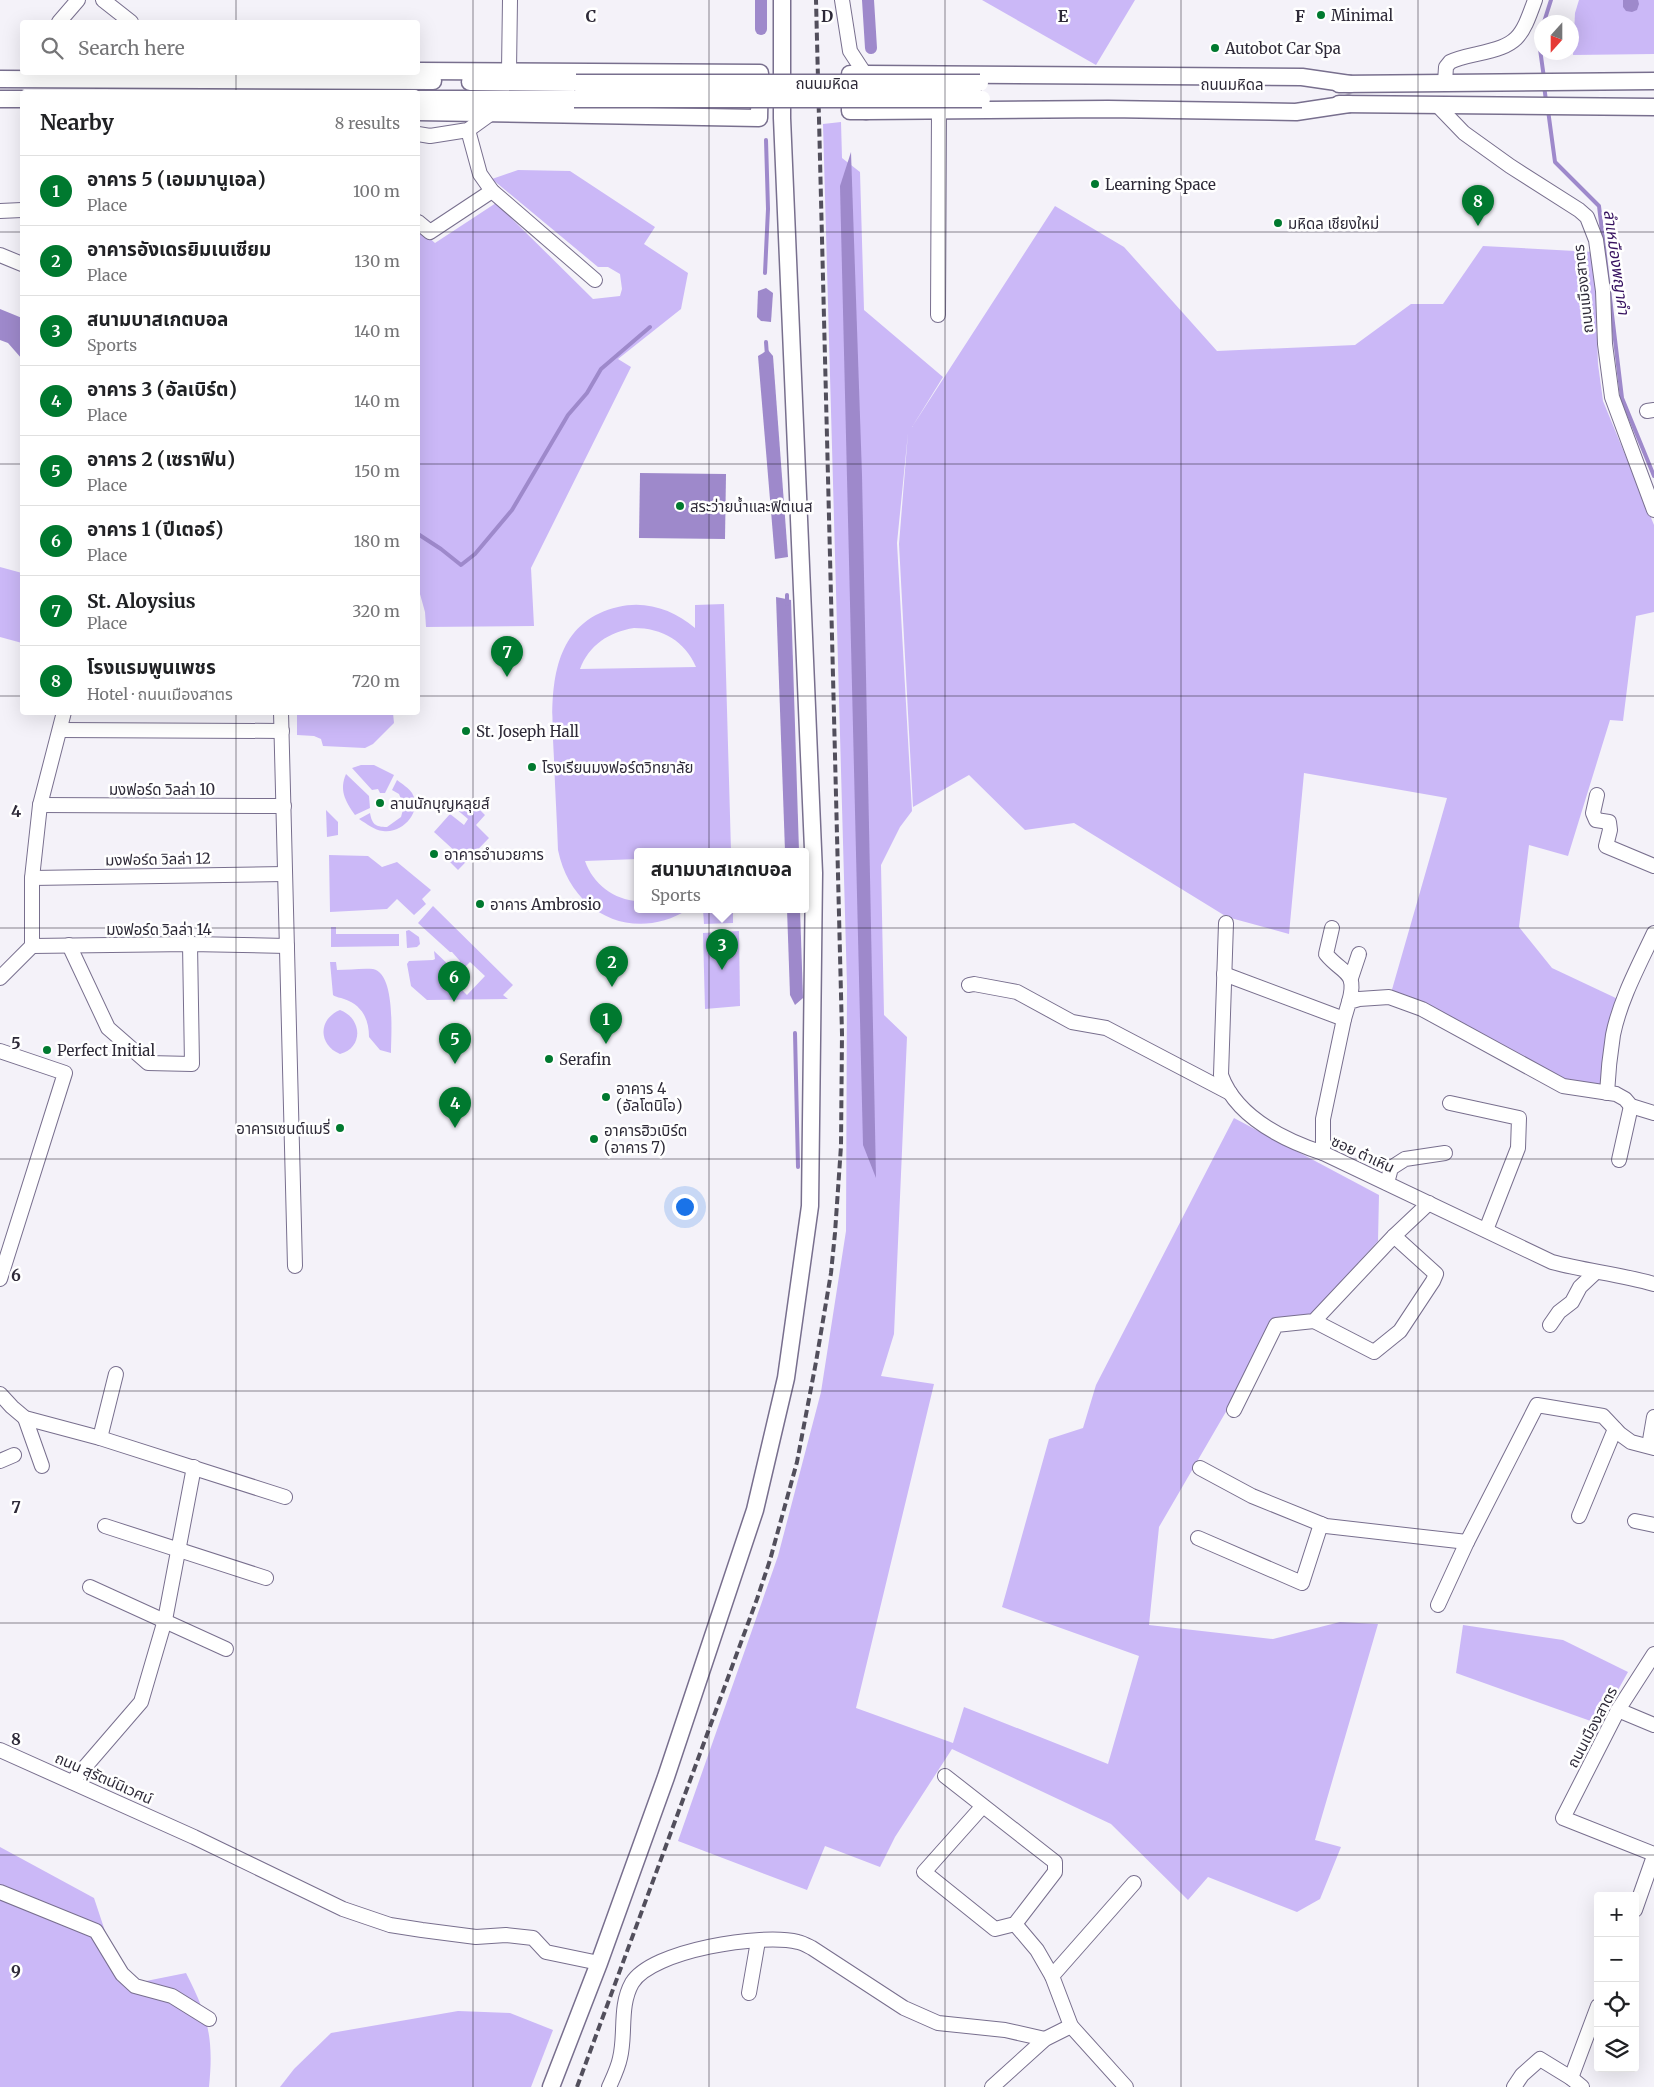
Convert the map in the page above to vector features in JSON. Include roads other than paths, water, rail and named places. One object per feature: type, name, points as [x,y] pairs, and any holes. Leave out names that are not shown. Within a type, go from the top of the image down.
[{"type":"main road","points":[[551,2087],[599,1963],[703,1669],[755,1510],[786,1378],[810,1206],[814,874],[782,118],[782,0]]},
{"type":"main road","points":[[420,71],[782,72]]},
{"type":"main road","points":[[759,118],[760,73]]},
{"type":"main road","points":[[1349,104],[1296,112],[1108,109],[866,111],[857,74],[1302,77],[1350,84]]},
{"type":"main road","points":[[214,79],[252,75]]},
{"type":"main road","name":"ถนนมหิดล","points":[[0,78],[43,76],[183,76],[214,79],[575,91],[982,99],[1654,107]]},
{"type":"main road","name":"ถนนมหิดล","points":[[420,99],[575,91],[980,83],[1350,84],[1654,81]]},
{"type":"main road","points":[[0,99],[20,99]]},
{"type":"main road","points":[[420,112],[782,118]]},
{"type":"street","points":[[61,20],[78,0]]},
{"type":"street","points":[[103,0],[128,20]]},
{"type":"street","points":[[509,70],[510,0]]},
{"type":"street","points":[[842,0],[850,51],[857,74]]},
{"type":"street","points":[[1446,82],[1446,67],[1450,62],[1507,46],[1519,37],[1526,26],[1535,0]]},
{"type":"street","name":"ถนนเมืองสาตร","points":[[1436,104],[1464,133],[1510,166],[1579,210],[1586,217],[1596,240],[1603,291],[1605,344],[1612,397],[1653,505]]},
{"type":"street","points":[[938,315],[939,110]]},
{"type":"street","points":[[420,134],[430,136],[468,130],[493,112]]},
{"type":"street","points":[[468,130],[480,174],[492,191],[595,280]]},
{"type":"street","points":[[420,224],[430,232],[492,191]]},
{"type":"street","points":[[0,210],[20,210]]},
{"type":"street","points":[[0,255],[20,263]]},
{"type":"street","points":[[0,978],[32,946],[32,878],[40,805],[63,715]]},
{"type":"street","points":[[281,715],[295,1266]]},
{"type":"street","points":[[60,730],[282,731]]},
{"type":"street","points":[[1597,795],[1593,813],[1596,820],[1609,822],[1610,830],[1606,846],[1654,864]]},
{"type":"street","name":"มงฟอร์ด วิลล่า 10","points":[[40,805],[284,806]]},
{"type":"street","name":"มงฟอร์ด วิลล่า 12","points":[[32,878],[285,874]]},
{"type":"street","name":"ซอย ต๋าเหิน","points":[[1226,923],[1221,1075],[1224,1084],[1246,1111],[1274,1132],[1303,1146],[1323,1152],[1552,1262],[1596,1272],[1629,1276],[1654,1284]]},
{"type":"street","points":[[1332,928],[1326,954],[1351,978]]},
{"type":"street","points":[[1607,1093],[1608,1066],[1616,1026],[1626,996],[1654,933]]},
{"type":"street","points":[[70,945],[108,1028],[148,1062],[192,1064],[190,944]]},
{"type":"street","name":"มงฟอร์ด วิลล่า 14","points":[[32,946],[190,944],[287,946]]},
{"type":"street","points":[[1323,1152],[1323,1119],[1344,1019],[1353,989],[1351,978],[1359,954]]},
{"type":"street","points":[[1224,974],[1344,1019]]},
{"type":"street","points":[[969,985],[974,984],[1017,992],[1072,1022],[1106,1028],[1231,1094]]},
{"type":"street","points":[[1350,1002],[1359,999],[1389,997],[1422,1009],[1564,1086],[1607,1093],[1625,1099],[1631,1106],[1654,1113]]},
{"type":"street","points":[[0,1051],[65,1073],[0,1280]]},
{"type":"street","points":[[1450,1103],[1519,1118],[1518,1148],[1486,1230]]},
{"type":"street","points":[[1619,1160],[1631,1106]]},
{"type":"street","points":[[1387,1182],[1391,1168],[1405,1159],[1445,1153]]},
{"type":"street","points":[[1314,1321],[1394,1236],[1429,1202]]},
{"type":"street","points":[[1234,1410],[1276,1325],[1314,1321],[1374,1352],[1400,1330],[1436,1274],[1394,1236]]},
{"type":"street","points":[[1550,1326],[1559,1312],[1572,1302],[1580,1287],[1596,1272]]},
{"type":"street","points":[[100,1438],[116,1374]]},
{"type":"street","points":[[0,1394],[25,1418],[100,1438],[284,1497]]},
{"type":"street","points":[[1438,1605],[1467,1542],[1537,1405],[1602,1416],[1631,1442],[1651,1447],[1654,1417]]},
{"type":"street","points":[[25,1418],[42,1466]]},
{"type":"street","points":[[1579,1516],[1616,1429]]},
{"type":"street","points":[[0,1461],[14,1455]]},
{"type":"street","points":[[72,1782],[141,1702],[165,1620],[194,1467]]},
{"type":"street","points":[[1200,1468],[1252,1496],[1326,1526],[1467,1542]]},
{"type":"street","points":[[1635,1521],[1654,1525]]},
{"type":"street","points":[[1198,1538],[1302,1583],[1321,1524]]},
{"type":"street","points":[[105,1526],[178,1548],[266,1578]]},
{"type":"street","points":[[90,1587],[226,1649]]},
{"type":"street","name":"ถนนเมืองสาตร","points":[[1654,1654],[1618,1710],[1564,1818],[1654,1855]]},
{"type":"street","points":[[1618,1710],[1654,1725]]},
{"type":"street","name":"ถนน สุรัตน์นิเวศน์","points":[[0,1750],[194,1837],[343,1909],[390,1925],[476,1937],[506,1935],[533,1938],[546,1952],[599,1963]]},
{"type":"street","points":[[945,1776],[982,1807],[1055,1862],[1055,1872],[1015,1924],[995,1929],[924,1872],[982,1807]]},
{"type":"street","points":[[1639,1898],[1654,1855]]},
{"type":"street","points":[[1052,1976],[1134,1883]]},
{"type":"street","points":[[0,1892],[96,1931],[122,1974],[135,1986],[172,1996],[209,2019]]},
{"type":"street","points":[[1015,1924],[1037,1950],[1052,1976],[1072,2026],[1126,2087]]},
{"type":"street","points":[[609,2087],[620,2058],[626,1995],[633,1981],[653,1964],[715,1944],[774,1940],[797,1942],[812,1948],[904,2008],[938,2023],[1005,2030],[1045,2039]]},
{"type":"street","points":[[749,1993],[758,1941]]},
{"type":"street","points":[[1514,2087],[1522,2075],[1540,2059],[1576,2083],[1594,2020]]},
{"type":"street","points":[[992,2087],[1045,2039],[1072,2026]]},
{"type":"waterway","points":[[761,0],[761,29]]},
{"type":"waterway","points":[[868,0],[871,48]]},
{"type":"waterway","name":"ลำเหมืองพญาคำ","points":[[1546,15],[1551,0]]},
{"type":"waterway","name":"ลำเหมืองพญาคำ","points":[[1542,60],[1544,78]]},
{"type":"waterway","name":"ลำเหมืองพญาคำ","points":[[1544,85],[1546,101]]},
{"type":"waterway","name":"ลำเหมืองพญาคำ","points":[[1548,110],[1555,162],[1599,206],[1622,398],[1654,476]]},
{"type":"waterway","points":[[765,273],[768,209],[766,140]]},
{"type":"waterway","points":[[420,535],[461,565],[475,554],[512,510],[568,415],[587,393],[601,369],[650,327]]},
{"type":"waterway","points":[[766,342],[767,356]]},
{"type":"waterway","points":[[787,595],[787,604]]},
{"type":"waterway","points":[[795,1033],[798,1167]]},
{"type":"railway","points":[[577,2087],[770,1560],[797,1462],[831,1273],[841,1146],[842,1034],[816,0]]},
{"type":"place","name":"Minimal","points":[[1321,15]]},
{"type":"place","name":"Autobot Car Spa","points":[[1215,48]]},
{"type":"place","name":"Learning Space","points":[[1095,184]]},
{"type":"place","name":"มหิดล เชียงใหม่","points":[[1278,223]]},
{"type":"place","name":"โรงแรมพูนเพชร","points":[[1478,226]]},
{"type":"place","name":"สระว่ายน้ำและฟิตเนส","points":[[680,506]]},
{"type":"place","name":"St. Aloysius","points":[[507,677]]},
{"type":"place","name":"St. Joseph Hall","points":[[466,731]]},
{"type":"place","name":"โรงเรียนมงฟอร์ตวิทยาลัย","points":[[532,767]]},
{"type":"place","name":"ลานนักบุญหลุยส์","points":[[380,803]]},
{"type":"place","name":"อาคารอำนวยการ","points":[[434,854]]},
{"type":"place","name":"อาคาร Ambrosio","points":[[480,904]]},
{"type":"place","name":"สนามบาสเกตบอล","points":[[722,970]]},
{"type":"place","name":"อาคารอังเดรยิมเนเซียม","points":[[612,987]]},
{"type":"place","name":"อาคาร 1 (ปีเตอร์)","points":[[454,1002]]},
{"type":"place","name":"อาคาร 5 (เอมมานูเอล)","points":[[606,1044]]},
{"type":"place","name":"Perfect Initial","points":[[47,1050]]},
{"type":"place","name":"Serafin","points":[[549,1059]]},
{"type":"place","name":"อาคาร 2 (เซราฟิน)","points":[[455,1064]]},
{"type":"place","name":"อาคาร 4 (อัลโตนิโอ)","points":[[606,1097]]},
{"type":"place","name":"อาคารเซนต์แมรี่","points":[[340,1128]]},
{"type":"place","name":"อาคาร 3 (อัลเบิร์ต)","points":[[455,1128]]},
{"type":"place","name":"อาคารฮิวเบิร์ต (อาคาร 7)","points":[[594,1139]]}]
